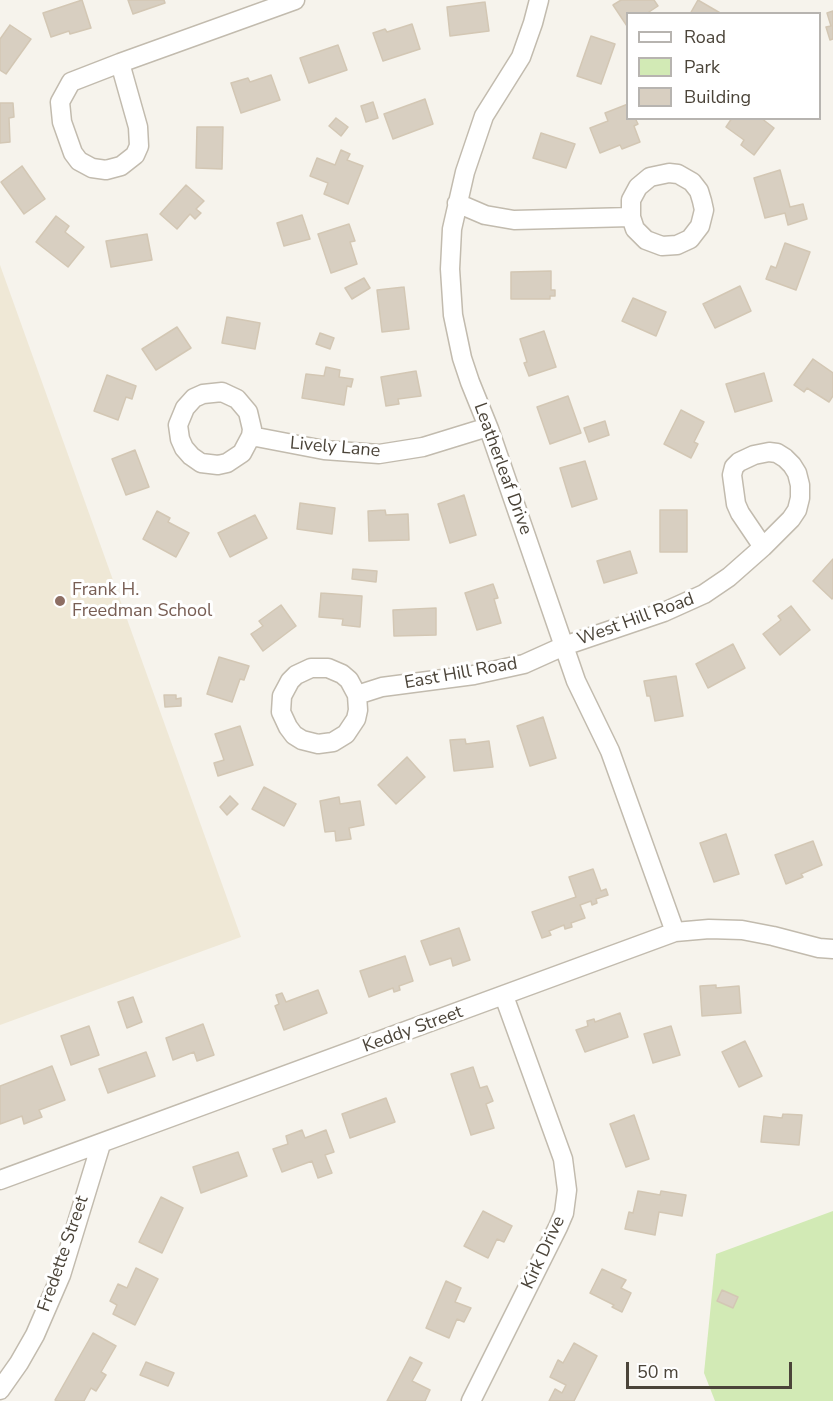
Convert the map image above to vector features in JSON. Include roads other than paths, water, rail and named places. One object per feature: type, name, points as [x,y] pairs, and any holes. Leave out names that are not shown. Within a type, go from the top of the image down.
[{"type":"street","points":[[120,63],[138,127],[139,146],[135,155],[121,166],[106,170],[92,168],[79,161],[73,153],[62,122],[60,102],[71,82],[120,63],[295,0]]},
{"type":"street","name":"Leatherleaf Drive","points":[[538,0],[521,57],[484,116],[457,203],[450,269],[453,315],[462,358],[564,646],[583,698],[609,751],[675,932]]},
{"type":"street","points":[[669,173],[685,178],[699,190],[704,210],[700,226],[690,239],[677,245],[662,246],[646,240],[635,229],[631,217],[630,208],[634,193],[643,182],[659,174],[669,173]]},
{"type":"street","points":[[457,203],[485,215],[514,220],[631,217]]},
{"type":"street","points":[[212,392],[222,393],[237,399],[248,412],[251,420],[251,436],[242,453],[235,459],[227,463],[208,465],[201,463],[184,448],[178,425],[185,408],[194,398],[212,392]]},
{"type":"street","name":"Lively Lane","points":[[251,436],[324,450],[380,454],[423,447],[488,427]]},
{"type":"street","name":"West Hill Road","points":[[564,646],[664,612],[698,597],[729,577],[763,547],[791,519],[797,510],[800,498],[800,485],[792,465],[777,453],[769,452],[753,455],[739,462],[734,467],[732,475],[734,494],[740,513],[763,547]]},
{"type":"street","name":"East Hill Road","points":[[357,695],[382,687],[509,668],[564,646]]},
{"type":"street","points":[[311,668],[336,670],[349,680],[357,695],[358,710],[352,727],[340,739],[327,744],[311,743],[294,735],[281,712],[285,688],[296,675],[311,668]]},
{"type":"street","name":"Keddy Street","points":[[0,1180],[675,932],[709,929],[742,930],[819,948],[833,949]]},
{"type":"street","name":"Kirk Drive","points":[[471,1401],[564,1214],[567,1190],[563,1159],[504,996]]},
{"type":"street","name":"Fredette Street","points":[[0,1390],[35,1335],[61,1275],[101,1144]]},
{"type":"place","name":"Frank H. Freedman School","points":[[60,601]]}]
